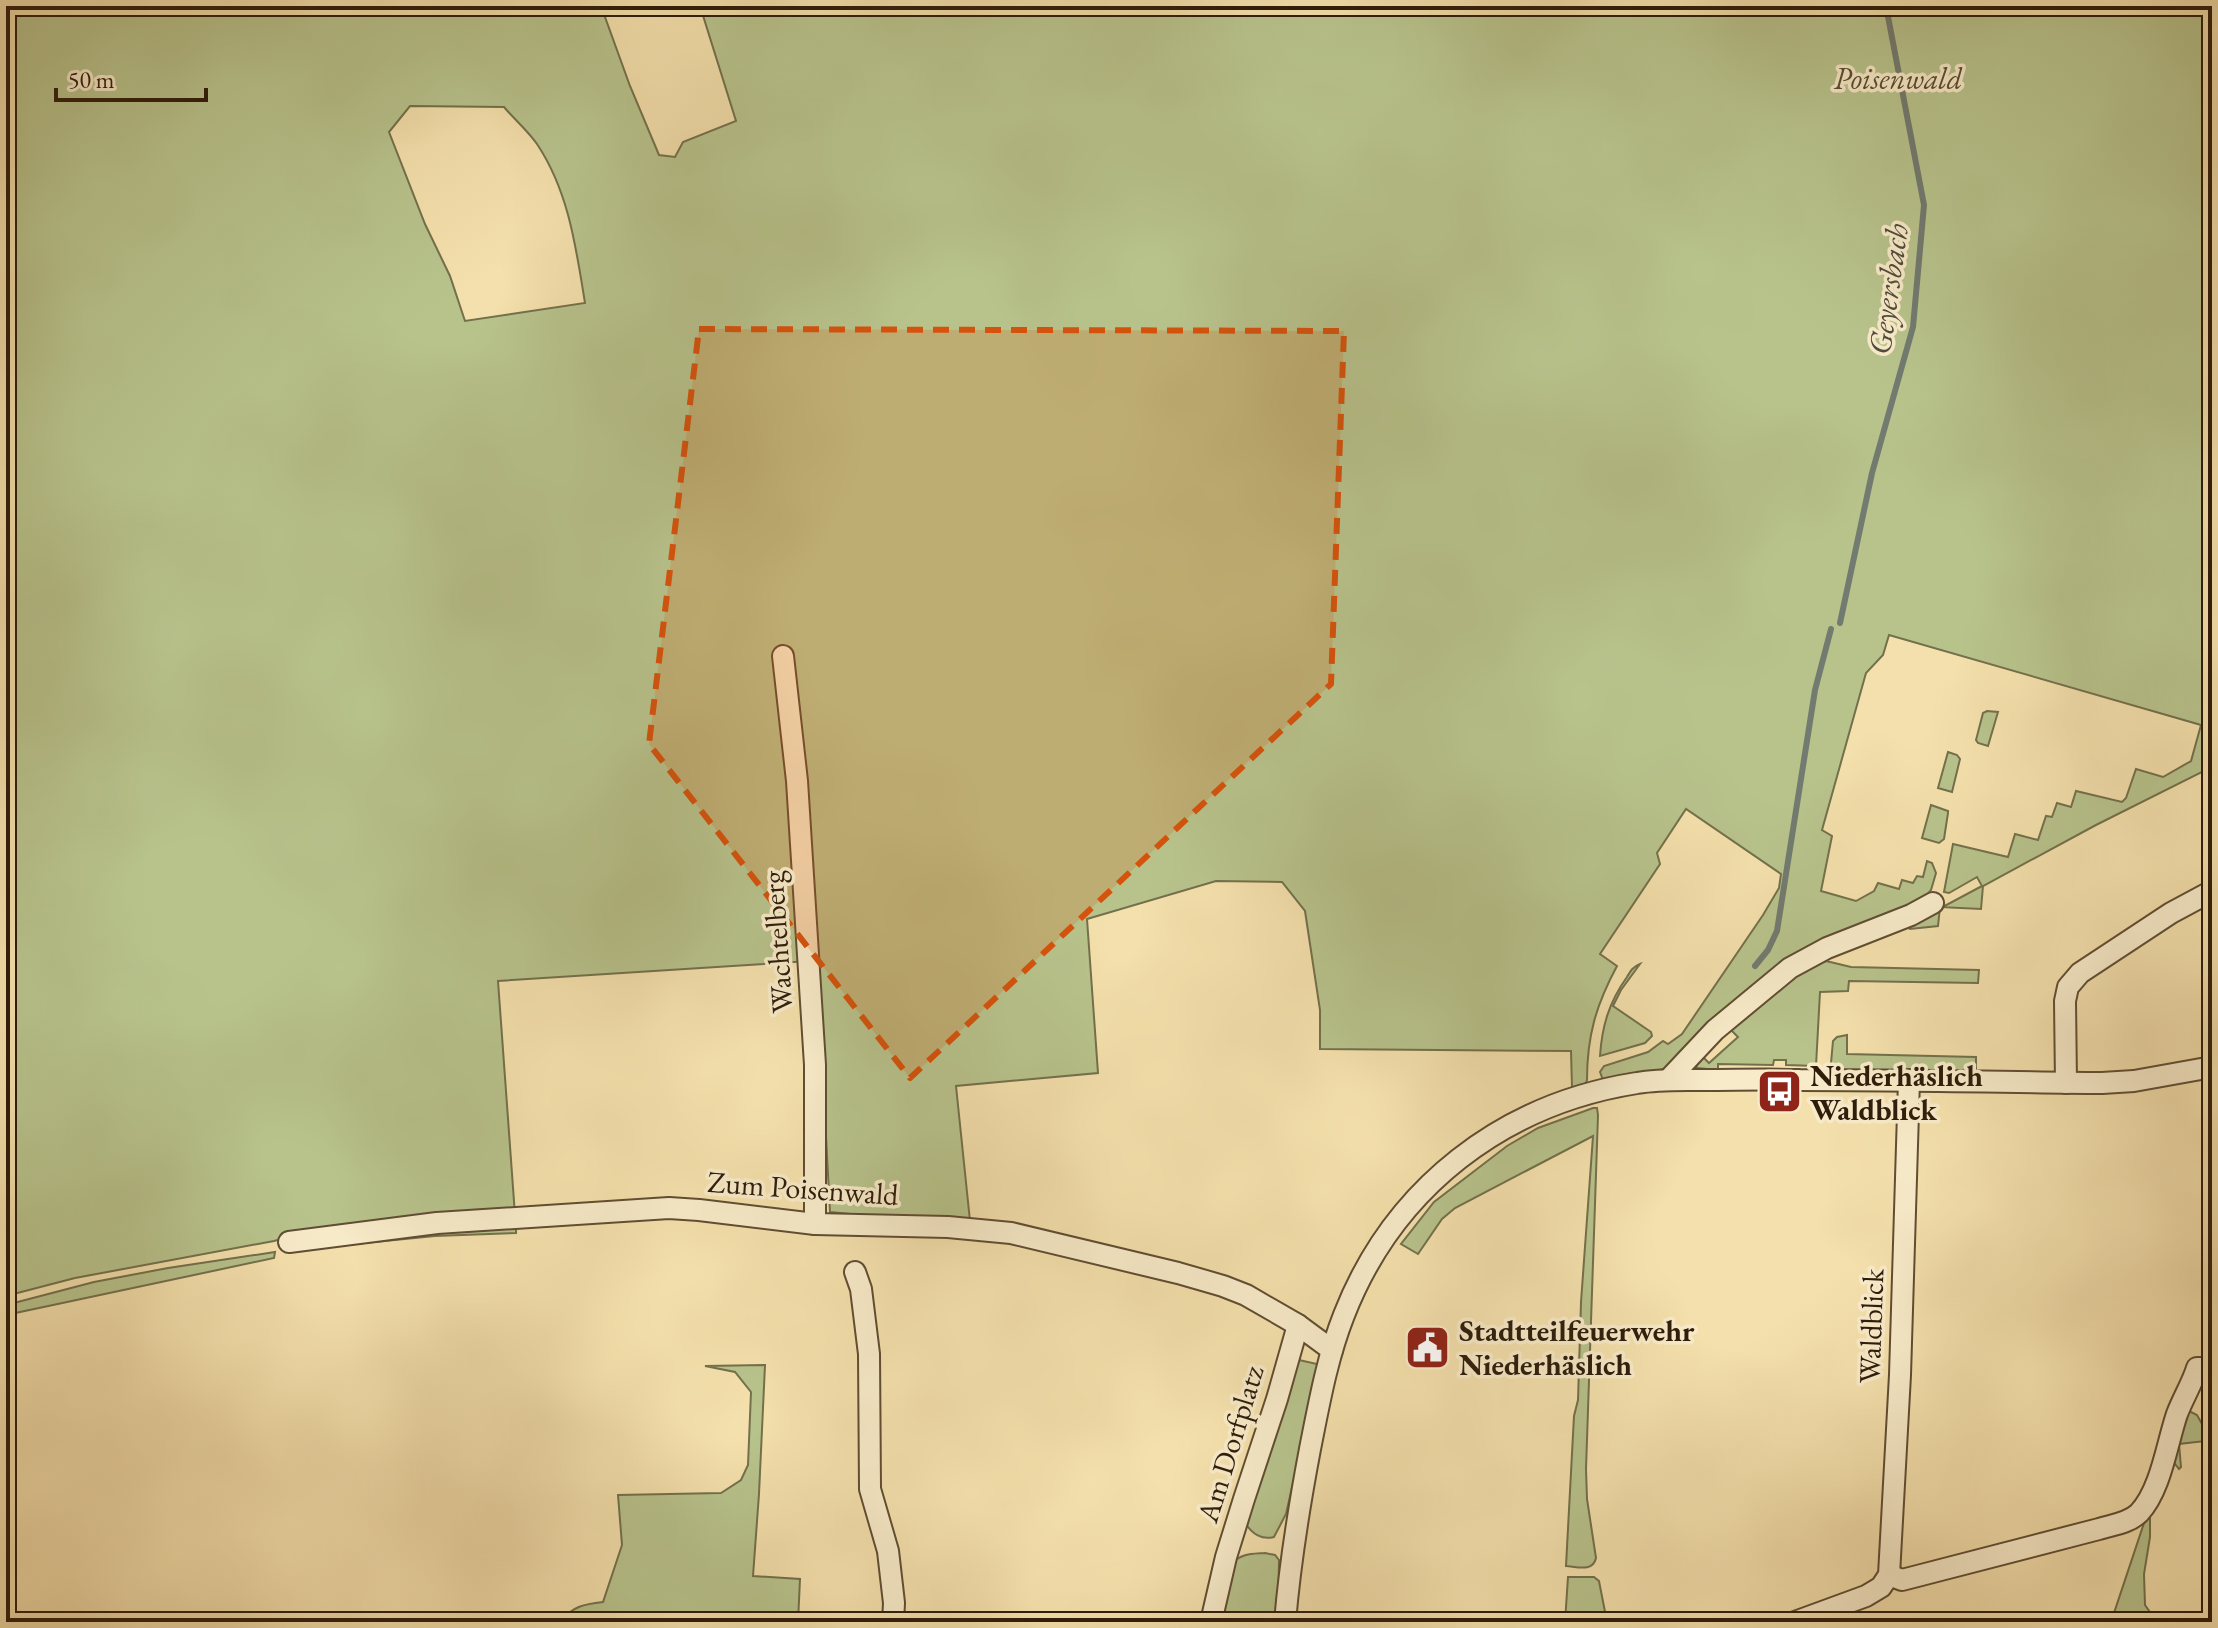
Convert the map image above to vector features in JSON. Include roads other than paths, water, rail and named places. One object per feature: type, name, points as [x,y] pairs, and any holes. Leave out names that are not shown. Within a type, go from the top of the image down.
[{"type":"street","name":"Wachtelberg","points":[[783,656],[797,781],[815,1065],[815,1224]]},
{"type":"street","points":[[2066,1083],[2065,1001],[2068,987],[2080,973],[2171,913],[2212,891]]},
{"type":"street","points":[[1668,1080],[1715,1030],[1790,968],[1827,948],[1933,903]]},
{"type":"street","points":[[1285,1622],[1298,1509],[1332,1350],[1344,1314],[1359,1282],[1391,1231],[1420,1193],[1448,1168],[1508,1125],[1561,1102],[1603,1089],[1668,1080],[2066,1083],[2134,1081],[2212,1067]]},
{"type":"street","name":"Waldblick","points":[[1889,1575],[1900,1375],[1909,1080]]},
{"type":"street","name":"Zum Poisenwald","points":[[289,1242],[437,1223],[669,1208],[815,1224],[948,1227],[1011,1233],[1223,1286],[1246,1295],[1298,1325]]},
{"type":"street","points":[[855,1272],[861,1289],[869,1354],[870,1489],[888,1551],[893,1622]]},
{"type":"street","points":[[1298,1325],[1332,1350]]},
{"type":"street","name":"Am Dorfplatz","points":[[1211,1622],[1226,1557],[1298,1325]]},
{"type":"street","points":[[1795,1622],[1866,1596],[1881,1587],[1889,1575],[1902,1580],[2129,1520],[2150,1498],[2178,1410],[2192,1385],[2197,1368],[2212,1368]]},
{"type":"waterway","name":"Geyersbach","points":[[1840,623],[1872,473],[1913,327],[1924,205],[1886,6]]},
{"type":"waterway","name":"Geyersbach","points":[[1755,966],[1768,950],[1777,931],[1815,690],[1831,629]]},
{"type":"place","name":"Niederhäslich Waldblick","points":[[1779,1092]]},
{"type":"place","name":"Stadtteilfeuerwehr Niederhäslich","points":[[1428,1347]]},
{"type":"park label","name":"Poisenwald","points":[[1898,78]]}]
